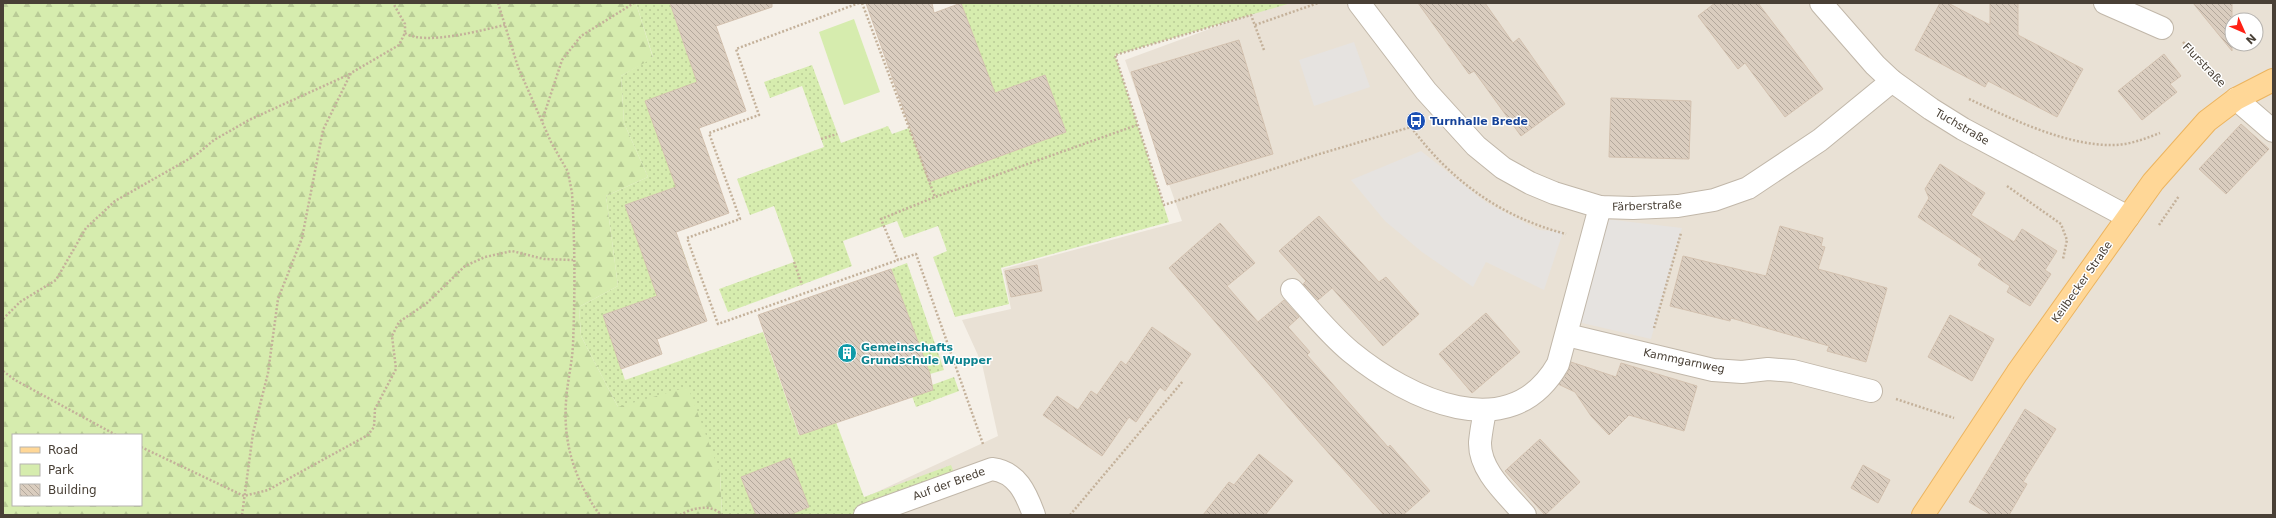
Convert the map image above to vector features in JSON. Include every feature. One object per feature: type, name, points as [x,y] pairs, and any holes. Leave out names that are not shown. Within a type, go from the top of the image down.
[{"type":"main road","name":"Keilbecker Straße","points":[[1923,515],[1981,427],[2152,182],[2190,138],[2207,121],[2236,99],[2273,80]]},
{"type":"street","name":"Tuchstraße","points":[[1821,3],[1855,43],[1892,81],[1963,129],[2128,217]]},
{"type":"street","points":[[2105,3],[2162,28]]},
{"type":"street","name":"Färberstraße","points":[[1363,10],[1426,91],[1476,146],[1503,168],[1530,183],[1554,193],[1600,207],[1633,208],[1678,206],[1714,200],[1748,188],[1820,140],[1892,81]]},
{"type":"street","points":[[2236,99],[2273,131]]},
{"type":"street","points":[[1292,290],[1337,339],[1375,370],[1402,386],[1432,400],[1471,410],[1485,411],[1519,402],[1544,384],[1558,364],[1600,207]]},
{"type":"street","name":"Kammgarnweg","points":[[1567,335],[1713,370],[1742,372],[1768,369],[1792,371],[1871,391]]},
{"type":"street","points":[[1485,411],[1480,443],[1482,457],[1488,471],[1525,515]]},
{"type":"street","name":"Auf der Brede","points":[[865,515],[992,469],[1004,472],[1021,485],[1034,515]]},
{"type":"path","points":[[3,318],[20,302],[56,280],[86,228],[115,201],[196,155],[214,140],[249,120],[350,73],[399,45],[405,33],[405,24],[393,3]]},
{"type":"path","points":[[498,3],[518,67],[542,122],[568,172],[572,193],[573,345],[566,402],[566,436],[573,467],[580,485],[600,515]]},
{"type":"path","points":[[542,122],[562,60],[581,36],[634,3]]},
{"type":"path","points":[[935,197],[861,3],[736,49],[759,115],[710,133],[740,219],[687,238],[718,324],[916,254],[992,469]]},
{"type":"path","points":[[1254,25],[1318,3]]},
{"type":"path","points":[[1264,50],[1251,15],[1115,55],[1164,205],[1316,155],[1411,127],[1431,153],[1454,175],[1488,201],[1537,226],[1591,241]]},
{"type":"path","points":[[405,33],[412,38],[454,36],[505,25]]},
{"type":"path","name":"Flurstraße","points":[[2162,28],[2190,48],[2236,99]]},
{"type":"path","points":[[242,515],[253,433],[268,374],[278,299],[302,238],[323,130],[350,73]]},
{"type":"path","points":[[1966,97],[2025,123],[2075,140],[2112,145],[2136,142],[2166,128]]},
{"type":"path","points":[[898,260],[881,219],[935,197],[1137,125]]},
{"type":"path","points":[[821,139],[838,134]]},
{"type":"path","points":[[1647,353],[1682,231]]},
{"type":"path","points":[[142,448],[244,496],[268,490],[368,435],[374,427],[375,409],[396,369],[392,336],[399,322],[427,303],[465,266],[485,257],[512,251],[544,258],[573,260]]},
{"type":"path","points":[[794,262],[802,284]]},
{"type":"path","points":[[3,371],[15,380],[114,434]]},
{"type":"path","points":[[1070,515],[1183,381]]},
{"type":"path","points":[[1871,391],[1981,427]]},
{"type":"path","points":[[680,515],[699,508],[715,510],[722,515]]},
{"type":"shaded area","points":[[1280,3],[2273,3],[2273,515],[827,515],[998,436],[982,364],[962,320],[1011,309],[1003,269],[1182,221],[1125,60]]},
{"type":"shaded area","points":[[1354,42],[1370,87],[1314,106],[1299,60]]},
{"type":"shaded area","points":[[1421,151],[1487,203],[1539,230],[1563,232],[1544,290],[1486,262],[1473,287],[1422,252],[1385,221],[1351,180]]},
{"type":"shaded area","points":[[1606,219],[1682,228],[1651,339],[1578,322]]},
{"type":"green space","points":[[3,3],[636,3],[653,58],[621,76],[624,123],[648,177],[606,196],[618,286],[579,307],[581,336],[618,407],[688,387],[720,473],[722,515],[3,515]]},
{"type":"green space","points":[[636,3],[670,3],[687,54],[722,43],[731,70],[646,101],[664,154],[703,140],[715,173],[625,205],[644,258],[681,245],[694,283],[603,315],[625,380],[763,332],[799,435],[836,422],[864,497],[951,465],[957,481],[865,515],[722,515],[720,473],[618,407],[581,336],[579,307],[618,286],[606,196],[648,177],[624,123],[621,76],[653,57]]},
{"type":"green space","points":[[961,3],[1291,3],[1115,55],[1169,222],[1001,268],[1009,304],[955,317],[933,257],[947,251],[938,226],[904,238],[897,221],[843,241],[852,266],[728,312],[719,289],[794,262],[774,206],[750,215],[737,179],[824,147],[802,86],[770,98],[764,82],[812,65],[841,143],[888,126],[892,134],[909,128],[929,182],[1066,132],[1045,75],[958,106],[983,62]]},
{"type":"green space","points":[[854,19],[880,92],[844,105],[819,32]]},
{"type":"green space","points":[[907,263],[944,370],[930,374],[891,269]]},
{"type":"green space","points":[[954,377],[959,391],[916,407],[912,396],[931,390],[932,385]]},
{"type":"building","points":[[670,3],[772,3],[772,7],[716,26],[746,111],[699,128],[729,213],[676,232],[707,321],[657,339],[662,354],[621,369],[603,315],[657,296],[625,205],[676,187],[645,101],[697,82]]},
{"type":"building","points":[[866,3],[932,3],[934,13],[961,3],[995,93],[1045,75],[1066,132],[929,182]]},
{"type":"building","points":[[1418,3],[1485,3],[1513,43],[1519,38],[1565,104],[1521,136],[1474,71],[1469,74]]},
{"type":"building","points":[[1715,3],[1758,3],[1823,89],[1785,117],[1745,63],[1738,69],[1698,16]]},
{"type":"building","points":[[1940,3],[1948,3],[1990,25],[1990,3],[2018,3],[2018,35],[2083,69],[2057,117],[1988,81],[1985,87],[1915,50]]},
{"type":"building","points":[[2193,3],[2232,3],[2232,12],[2224,12],[2224,41]]},
{"type":"building","points":[[1239,40],[1273,154],[1167,185],[1131,72]]},
{"type":"building","points":[[2164,54],[2181,76],[2170,84],[2177,92],[2142,120],[2118,91]]},
{"type":"building","points":[[1611,98],[1691,101],[1689,159],[1609,157]]},
{"type":"building","points":[[2241,124],[2269,149],[2226,194],[2199,169]]},
{"type":"building","points":[[1940,164],[1985,193],[1971,215],[2014,242],[2022,229],[2057,251],[2045,270],[2051,274],[2030,306],[2007,292],[2010,286],[1978,265],[1982,259],[1918,217],[1929,198],[1925,189]]},
{"type":"building","points":[[1319,216],[1379,282],[1386,277],[1419,314],[1383,346],[1332,288],[1318,300],[1303,284],[1306,281],[1279,251]]},
{"type":"building","points":[[1220,223],[1255,263],[1227,286],[1258,322],[1284,300],[1299,317],[1288,327],[1310,352],[1307,355],[1388,447],[1390,445],[1430,491],[1403,515],[1384,515],[1308,430],[1169,268]]},
{"type":"building","points":[[1780,226],[1823,238],[1821,246],[1825,247],[1818,269],[1887,288],[1866,362],[1827,351],[1829,346],[1731,318],[1730,321],[1670,306],[1683,256],[1766,276]]},
{"type":"building","points":[[1037,265],[1042,291],[1011,297],[1005,271]]},
{"type":"building","name":"Gemeinschafts Grundschule Wupper","points":[[891,269],[930,374],[933,390],[800,435],[758,315]]},
{"type":"building","points":[[1486,313],[1520,352],[1472,393],[1439,354]]},
{"type":"building","points":[[1950,315],[1994,339],[1972,381],[1928,357]]},
{"type":"building","points":[[1152,327],[1191,354],[1165,391],[1160,387],[1136,422],[1129,417],[1102,456],[1043,415],[1057,396],[1078,410],[1091,391],[1097,395],[1121,361],[1126,365]]},
{"type":"building","points":[[1571,362],[1616,377],[1621,363],[1697,386],[1684,431],[1629,415],[1609,435],[1591,416],[1575,392],[1558,384],[1568,372]]},
{"type":"building","points":[[2025,409],[2056,429],[2023,482],[2027,484],[2009,515],[1991,515],[1969,502]]},
{"type":"building","points":[[1540,439],[1580,482],[1545,515],[1505,471]]},
{"type":"building","points":[[1259,454],[1293,481],[1265,515],[1203,515],[1229,482],[1234,485]]},
{"type":"building","points":[[790,458],[809,507],[789,515],[756,515],[741,477]]},
{"type":"building","points":[[1863,465],[1890,480],[1878,503],[1851,488]]},
{"type":"place","name":"Turnhalle Brede","points":[[1416,121]]},
{"type":"place","name":"Gemeinschafts Grundschule Wupper","points":[[847,353]]}]
